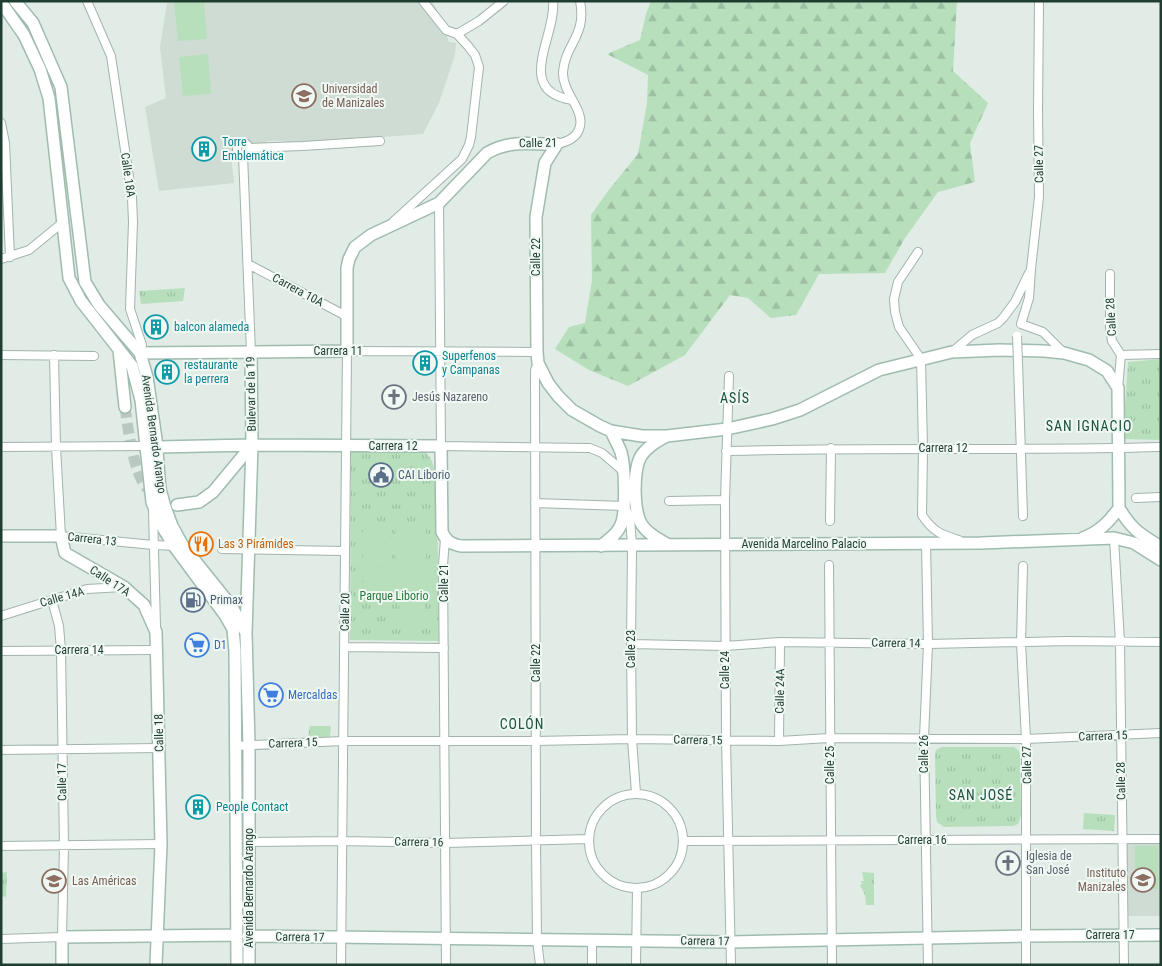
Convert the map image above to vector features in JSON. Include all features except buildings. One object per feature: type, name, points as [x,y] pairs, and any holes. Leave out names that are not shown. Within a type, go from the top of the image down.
[{"type":"main road","name":"Avenida Bernardo Arango","points":[[15,1],[32,24],[62,87],[85,282],[99,305],[140,353],[147,377],[152,502],[160,523],[214,598],[232,629],[235,651],[237,965]]},
{"type":"main road","name":"Avenida Bernardo Arango","points":[[1,2],[24,35],[40,69],[49,98],[67,266],[74,290],[81,302],[132,366],[164,506],[178,546],[213,582],[232,607],[246,633],[249,745],[249,965]]},
{"type":"main road","name":"Calle 21","points":[[349,259],[360,242],[439,202],[477,163],[492,151],[515,143],[557,144]]},
{"type":"main road","points":[[536,144],[545,163]]},
{"type":"main road","name":"Calle 22","points":[[538,357],[536,218],[545,163],[557,144]]},
{"type":"main road","name":"Calle 20","points":[[347,351],[347,268],[349,259]]},
{"type":"main road","points":[[119,350],[125,407]]},
{"type":"main road","name":"Carrera 11","points":[[140,353],[347,351]]},
{"type":"main road","points":[[538,357],[548,383],[572,410],[611,431],[642,436],[667,436],[727,429],[772,419],[800,410],[879,370],[952,352],[1044,351],[1064,353],[1089,360],[1107,371],[1118,388],[1119,508],[1129,525],[1137,533],[1161,547]]},
{"type":"main road","name":"Bulevar de la 19","points":[[246,633],[252,445],[251,352]]},
{"type":"main road","points":[[601,546],[618,529],[622,522],[624,506],[623,471],[620,451],[611,431]]},
{"type":"main road","points":[[667,436],[647,448],[638,462],[636,470],[636,504],[641,524],[646,530],[668,545]]},
{"type":"main road","points":[[176,505],[199,502],[213,492],[252,445]]},
{"type":"main road","name":"Carrera 12","points":[[151,446],[441,446]]},
{"type":"main road","points":[[419,446],[432,454],[441,468]]},
{"type":"main road","name":"Calle 21","points":[[441,446],[442,532],[445,539]]},
{"type":"main road","points":[[1074,540],[1092,534],[1108,524],[1119,508]]},
{"type":"main road","name":"Carrera 13","points":[[1,536],[61,536]]},
{"type":"main road","name":"Calle 17A","points":[[61,536],[65,553],[124,587],[144,605],[156,632]]},
{"type":"main road","name":"Avenida Marcelino Palacio","points":[[445,539],[452,545],[461,546],[632,546],[967,543],[1114,538],[1134,543],[1161,560]]},
{"type":"main road","name":"Calle 18","points":[[156,632],[161,844],[156,965]]},
{"type":"main road","points":[[62,937],[236,935]]},
{"type":"main road","name":"Carrera 17","points":[[248,936],[731,942],[927,937],[1161,935]]},
{"type":"main road","name":"Calle 17","points":[[62,937],[62,965]]},
{"type":"street","name":"Calle 18A","points":[[88,1],[111,56],[132,197],[130,309],[142,345],[140,353]]},
{"type":"street","points":[[387,227],[462,159],[469,145],[479,67],[475,55],[468,46],[457,34],[446,30],[423,1]]},
{"type":"street","points":[[457,34],[479,21],[504,1]]},
{"type":"street","points":[[553,1],[552,20],[540,66],[541,78],[558,98],[572,100]]},
{"type":"street","name":"Calle 21","points":[[557,144],[572,138],[580,126],[580,115],[566,88],[563,72],[581,24],[580,1]]},
{"type":"street","name":"Calle 27","points":[[1039,1],[1039,197],[1029,298],[1021,324],[1043,332],[1064,353]]},
{"type":"street","points":[[1,124],[5,143],[10,257]]},
{"type":"street","name":"Bulevar de la 19","points":[[251,352],[243,155],[238,152],[238,145],[245,143],[249,148],[380,140]]},
{"type":"street","name":"Calle 21","points":[[439,202],[441,446]]},
{"type":"street","points":[[1,259],[29,250],[62,223]]},
{"type":"street","points":[[918,252],[900,278],[894,299],[898,327],[921,359],[922,516],[936,532],[967,543]]},
{"type":"street","name":"Carrera 10A","points":[[248,264],[348,317]]},
{"type":"street","points":[[952,352],[972,335],[998,323],[1010,310],[1031,269]]},
{"type":"street","name":"Calle 28","points":[[1110,274],[1110,327],[1112,341],[1121,356],[1118,388]]},
{"type":"street","points":[[1018,336],[1022,516]]},
{"type":"street","name":"Carrera 11","points":[[347,351],[440,351],[538,357]]},
{"type":"street","name":"Calle 20","points":[[341,965],[347,351]]},
{"type":"street","points":[[1121,356],[1161,354]]},
{"type":"street","points":[[1,355],[94,356]]},
{"type":"street","points":[[54,355],[56,448],[61,536]]},
{"type":"street","name":"Calle 22","points":[[538,357],[534,370],[536,940],[540,965]]},
{"type":"street","name":"Calle 24","points":[[728,376],[725,500],[725,646],[731,965]]},
{"type":"street","name":"Carrera 12","points":[[1,447],[151,446]]},
{"type":"street","name":"Carrera 12","points":[[441,446],[590,448],[602,452],[623,471]]},
{"type":"street","name":"Carrera 12","points":[[726,450],[1161,447]]},
{"type":"street","points":[[830,522],[831,448]]},
{"type":"street","points":[[1136,498],[1161,497]]},
{"type":"street","points":[[669,501],[725,500]]},
{"type":"street","name":"Calle 18","points":[[152,502],[156,632]]},
{"type":"street","points":[[535,503],[624,506]]},
{"type":"street","name":"Calle 23","points":[[624,506],[630,517],[632,546],[632,739],[636,793]]},
{"type":"street","name":"Carrera 13","points":[[61,536],[178,546]]},
{"type":"street","name":"Calle 28","points":[[1114,538],[1120,642],[1124,965]]},
{"type":"street","name":"Calle 21","points":[[445,539],[446,965]]},
{"type":"street","name":"Calle 26","points":[[926,543],[928,644],[924,738],[928,965]]},
{"type":"street","points":[[222,549],[345,551]]},
{"type":"street","name":"Calle 25","points":[[829,565],[832,965]]},
{"type":"street","name":"Calle 27","points":[[1023,566],[1021,643],[1026,739],[1026,965]]},
{"type":"street","name":"Calle 14A","points":[[1,616],[86,590],[124,587]]},
{"type":"street","name":"Calle 17","points":[[52,600],[59,626],[61,650],[64,846],[62,937]]},
{"type":"street","name":"Carrera 14","points":[[631,644],[725,646],[780,642],[928,644],[1161,642]]},
{"type":"street","name":"Calle 24A","points":[[779,741],[780,642]]},
{"type":"street","points":[[344,647],[444,648]]},
{"type":"street","name":"Carrera 14","points":[[1,651],[157,650]]},
{"type":"street","name":"Carrera 15","points":[[235,746],[343,741],[536,742],[632,739],[779,741],[830,738],[1026,739],[1161,733]]},
{"type":"street","points":[[1,750],[159,748]]},
{"type":"street","points":[[636,793],[655,797],[670,808],[680,823],[684,841],[682,856],[675,868],[665,879],[652,886],[637,888],[615,883],[597,868],[590,854],[588,839],[590,827],[595,816],[603,806],[613,799],[636,793]]},
{"type":"street","name":"Carrera 16","points":[[249,842],[445,843],[588,839]]},
{"type":"street","name":"Carrera 16","points":[[684,841],[1161,839]]},
{"type":"street","points":[[1,846],[161,844]]},
{"type":"street","points":[[636,965],[637,888]]},
{"type":"street","points":[[1,939],[62,937]]},
{"type":"street","points":[[592,940],[592,965]]},
{"type":"shaded area","name":"Universidad de Manizales","points":[[175,1],[432,1],[449,42],[456,43],[455,55],[439,103],[423,134],[290,144],[285,141],[266,141],[268,152],[231,157],[234,183],[159,191],[145,107],[166,98],[160,47],[167,3]]},
{"type":"shaded area","name":"Instituto Manizales","points":[[1161,843],[1161,916],[1126,916],[1125,844]]},
{"type":"green space","points":[[204,1],[207,39],[178,41],[174,2]]},
{"type":"green space","points":[[651,1],[957,1],[953,71],[988,103],[970,143],[975,182],[938,192],[905,238],[885,273],[819,274],[796,315],[771,318],[748,298],[730,295],[685,355],[628,386],[589,370],[555,349],[569,327],[585,323],[592,280],[591,215],[638,154],[647,103],[648,75],[607,54],[640,40]]},
{"type":"green space","points":[[208,54],[211,94],[183,96],[179,57]]},
{"type":"green space","points":[[185,288],[183,301],[141,304],[139,291]]},
{"type":"green space","points":[[1161,359],[1161,440],[1123,439],[1128,362]]},
{"type":"green space","name":"Parque Liborio","points":[[351,450],[421,450],[431,459],[436,481],[440,641],[350,640]]},
{"type":"green space","points":[[396,524],[426,524],[426,563],[396,563]]},
{"type":"green space","points":[[363,525],[385,525],[385,564],[363,564]]},
{"type":"green space","points":[[431,566],[431,587],[363,588],[362,567]]},
{"type":"green space","points":[[424,590],[424,628],[400,629],[399,591]]},
{"type":"green space","points":[[310,726],[331,726],[330,738],[308,737]]},
{"type":"green space","name":"SAN JOSÉ","points":[[942,747],[1014,747],[1019,751],[1021,815],[1018,824],[1013,826],[944,827],[937,822],[935,753],[937,749]]},
{"type":"green space","points":[[1084,813],[1115,815],[1114,831],[1083,829]]},
{"type":"green space","points":[[1135,846],[1158,846],[1158,889],[1135,889]]},
{"type":"green space","points":[[7,872],[6,897],[1,896],[1,873]]},
{"type":"green space","points":[[862,872],[874,873],[874,905],[866,905],[865,895],[860,885],[862,884],[861,881],[864,881]]},
{"type":"tunnel","points":[[125,407],[132,449],[141,480],[156,496],[177,505]]},
{"type":"place","name":"Universidad de Manizales","points":[[304,96]]},
{"type":"place","name":"Torre Emblemática","points":[[204,149]]},
{"type":"place","name":"balcon alameda","points":[[156,327]]},
{"type":"place","name":"Superfenos y Campanas","points":[[425,363]]},
{"type":"place","name":"restaurante la perrera","points":[[167,372]]},
{"type":"place","name":"Jesús Nazareno","points":[[394,397]]},
{"type":"place","name":"CAI Liborio","points":[[381,475]]},
{"type":"place","name":"Las 3 Pirámides","points":[[201,544]]},
{"type":"place","name":"Primax","points":[[193,600]]},
{"type":"place","name":"D1","points":[[197,645]]},
{"type":"place","name":"Mercaldas","points":[[271,695]]},
{"type":"place","name":"People Contact","points":[[198,807]]},
{"type":"place","name":"Iglesia de San José","points":[[1008,863]]},
{"type":"place","name":"Instituto Manizales","points":[[1143,880]]},
{"type":"place","name":"Las Américas","points":[[54,881]]},
{"type":"district","name":"ASÍS","points":[[735,398]]},
{"type":"district","name":"SAN IGNACIO","points":[[1089,426]]},
{"type":"district","name":"COLÓN","points":[[522,724]]},
{"type":"district","name":"SAN JOSÉ","points":[[981,795]]}]
